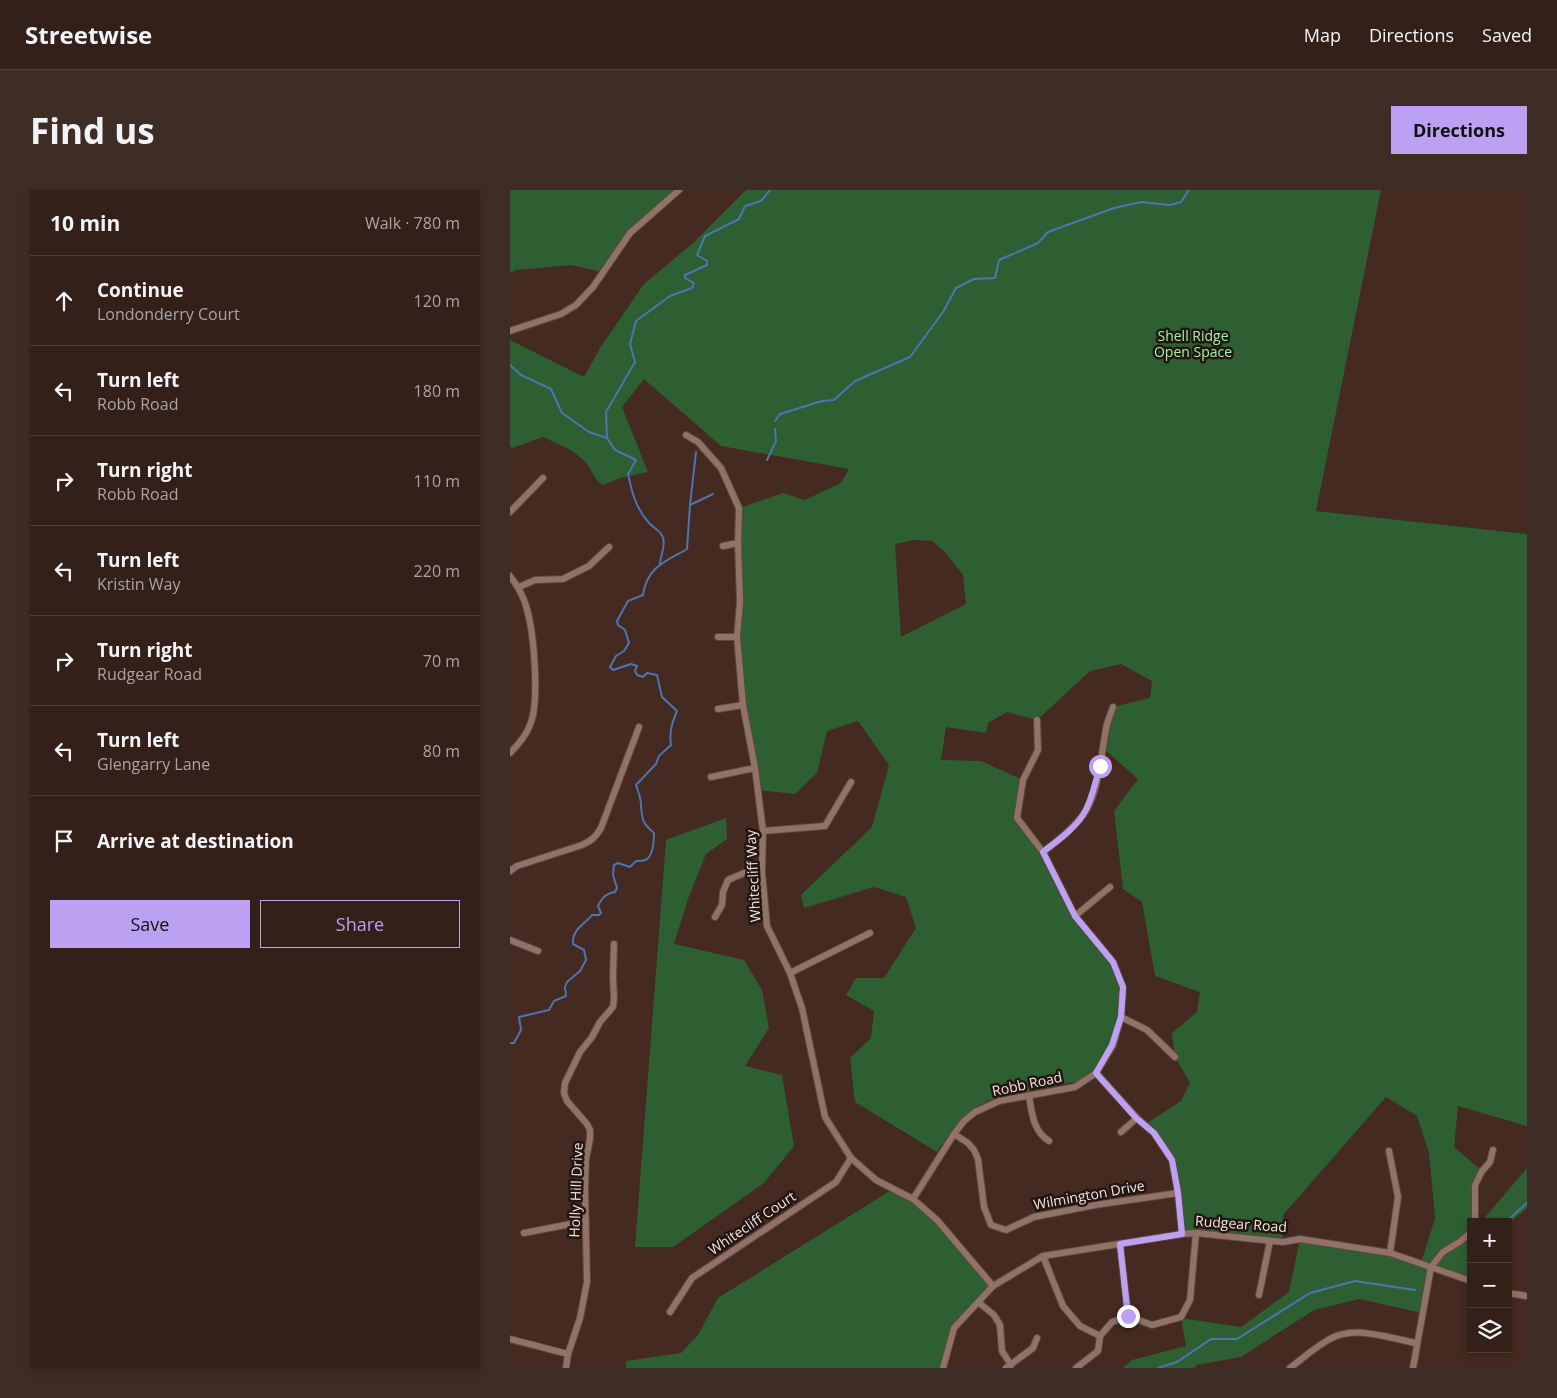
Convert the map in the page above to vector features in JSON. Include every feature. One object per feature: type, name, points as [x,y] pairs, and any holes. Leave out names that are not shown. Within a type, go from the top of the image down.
[{"type":"street","points":[[510,331],[562,314],[576,305],[594,287],[630,233],[679,190]]},
{"type":"street","name":"Whitecliff Way","points":[[686,435],[698,442],[721,468],[739,508],[740,602],[737,637],[743,705],[755,768],[763,831],[762,872],[767,926],[790,974],[802,1008],[825,1117],[851,1158],[876,1180],[912,1199],[937,1220],[992,1286]]},
{"type":"street","points":[[510,512],[543,478]]},
{"type":"street","points":[[723,546],[738,543]]},
{"type":"street","points":[[518,587],[535,580],[564,579],[589,566],[609,547]]},
{"type":"street","points":[[510,576],[526,604],[530,622],[536,700],[531,725],[520,744],[510,753]]},
{"type":"street","points":[[718,637],[737,637]]},
{"type":"street","points":[[718,709],[743,705]]},
{"type":"street","points":[[1043,852],[1073,827],[1084,814],[1098,774],[1106,728],[1113,707]]},
{"type":"street","name":"Robb Road","points":[[912,1199],[954,1134],[964,1121],[975,1112],[999,1101],[1075,1087],[1096,1073],[1112,1045],[1121,1017],[1123,987],[1113,962],[1075,916],[1043,852],[1017,818],[1023,780],[1038,750],[1037,720]]},
{"type":"street","points":[[510,871],[518,866],[582,845],[597,836],[639,727]]},
{"type":"street","points":[[711,777],[755,768]]},
{"type":"street","points":[[763,831],[825,826],[851,782]]},
{"type":"street","points":[[714,917],[722,905],[723,892],[728,880],[744,873],[762,872]]},
{"type":"street","points":[[1075,916],[1110,887]]},
{"type":"street","points":[[790,974],[870,933]]},
{"type":"street","points":[[510,940],[538,950]]},
{"type":"street","name":"Holly Hill Drive","points":[[566,1368],[568,1354],[580,1318],[587,1282],[586,1159],[590,1130],[567,1101],[564,1093],[565,1083],[580,1052],[592,1037],[600,1022],[613,1007],[614,944]]},
{"type":"street","points":[[1121,1017],[1147,1030],[1175,1057]]},
{"type":"street","points":[[1096,1073],[1136,1118],[1154,1133],[1172,1160],[1178,1193],[1182,1234]]},
{"type":"street","points":[[1029,1096],[1036,1128],[1042,1137],[1049,1141]]},
{"type":"street","points":[[1121,1132],[1136,1118]]},
{"type":"street","name":"Wilmington Drive","points":[[954,1134],[968,1143],[978,1159],[984,1207],[991,1224],[1006,1230],[1034,1217],[1096,1205],[1178,1193]]},
{"type":"street","points":[[1475,1218],[1475,1185],[1482,1171],[1490,1162],[1492,1150]]},
{"type":"street","points":[[1389,1151],[1398,1197],[1390,1254]]},
{"type":"street","name":"Whitecliff Court","points":[[670,1312],[692,1278],[836,1182],[851,1158]]},
{"type":"street","points":[[524,1233],[586,1221]]},
{"type":"street","points":[[1076,1368],[1098,1351],[1100,1336],[1112,1322],[1128,1316],[1152,1325],[1181,1318],[1190,1300],[1196,1233]]},
{"type":"street","name":"Rudgear Road","points":[[943,1368],[954,1328],[992,1286],[1043,1256],[1196,1233],[1283,1242],[1300,1239],[1390,1254],[1467,1280]]},
{"type":"street","points":[[1413,1368],[1431,1267],[1443,1252],[1467,1236]]},
{"type":"street","points":[[1259,1295],[1270,1241]]},
{"type":"street","points":[[1120,1244],[1128,1316]]},
{"type":"street","points":[[1043,1256],[1063,1306],[1080,1326],[1100,1336]]},
{"type":"street","points":[[1512,1294],[1527,1296]]},
{"type":"street","points":[[978,1302],[994,1315],[1000,1325],[1002,1351],[1008,1366],[1033,1348],[1037,1338]]},
{"type":"street","points":[[1290,1368],[1328,1340],[1348,1333],[1361,1333],[1416,1343]]},
{"type":"street","points":[[510,1339],[568,1354]]},
{"type":"green space","points":[[510,190],[679,190],[630,233],[603,272],[571,265],[516,270],[510,273]]},
{"type":"green space","name":"Shell Ridge Open Space","points":[[746,190],[1381,190],[1316,511],[1527,534],[1527,1126],[1458,1106],[1454,1147],[1482,1171],[1475,1185],[1475,1218],[1467,1218],[1467,1280],[1431,1267],[1422,1313],[1359,1299],[1314,1310],[1241,1357],[1196,1365],[1195,1368],[1123,1368],[1132,1360],[1186,1346],[1181,1318],[1241,1327],[1289,1292],[1300,1239],[1390,1253],[1421,1263],[1435,1218],[1429,1153],[1417,1116],[1386,1097],[1283,1215],[1283,1242],[1182,1234],[1172,1160],[1144,1125],[1181,1101],[1190,1083],[1175,1057],[1172,1033],[1197,1012],[1200,992],[1155,976],[1142,902],[1123,889],[1114,811],[1138,779],[1103,748],[1113,707],[1150,698],[1152,681],[1121,664],[1090,671],[1037,720],[1007,712],[988,723],[986,733],[946,727],[941,760],[981,761],[1023,780],[1017,818],[1043,852],[1075,916],[1113,962],[1123,987],[1121,1017],[1113,1045],[1096,1073],[1075,1087],[1072,1082],[987,1101],[971,1111],[959,1123],[937,1152],[855,1102],[850,1058],[871,1038],[874,1011],[846,995],[856,978],[884,978],[916,928],[906,897],[874,887],[804,908],[801,895],[872,827],[889,765],[858,721],[827,731],[817,773],[795,794],[758,790],[743,705],[737,637],[739,508],[783,493],[805,500],[841,483],[849,469],[721,446],[644,379],[622,407],[648,472],[620,478],[603,485],[578,455],[543,437],[512,448],[510,446],[510,340],[584,377],[600,348],[644,284],[693,243]],"holes":[[[915,540],[932,541],[944,551],[963,575],[966,604],[901,637],[895,544]]]},
{"type":"green space","points":[[726,818],[727,839],[706,854],[688,899],[674,944],[744,960],[762,990],[769,1028],[745,1066],[782,1075],[794,1146],[764,1183],[673,1247],[635,1247],[666,840]]},
{"type":"green space","points":[[1527,1168],[1527,1208],[1512,1221],[1512,1218],[1484,1218]]},
{"type":"green space","points":[[893,1189],[913,1199],[937,1220],[993,1286],[954,1328],[943,1368],[626,1368],[626,1361],[681,1353],[698,1335],[718,1298]]},
{"type":"waterway","points":[[607,438],[606,412],[635,362],[630,344],[636,321],[670,296],[692,288],[694,283],[685,278],[685,275],[707,265],[707,261],[697,255],[705,236],[739,219],[745,206],[761,201],[770,190]]},
{"type":"waterway","points":[[775,421],[780,414],[822,401],[834,400],[855,381],[910,357],[943,312],[956,288],[974,279],[995,278],[999,260],[1038,243],[1048,232],[1114,208],[1141,202],[1170,205],[1181,202],[1189,190]]},
{"type":"waterway","points":[[510,365],[521,375],[551,389],[562,413],[589,432],[607,438],[615,450],[636,460],[628,474],[635,500],[641,513],[660,532],[664,541],[660,565]]},
{"type":"waterway","points":[[767,460],[776,441],[775,429]]},
{"type":"waterway","points":[[510,1043],[514,1043],[521,1030],[519,1017],[549,1010],[554,1001],[566,996],[565,987],[567,982],[580,971],[586,960],[584,950],[573,944],[574,935],[592,915],[599,915],[601,913],[598,906],[602,899],[606,895],[615,892],[617,888],[613,875],[614,865],[618,863],[630,867],[636,861],[648,859],[650,856],[654,833],[643,820],[636,785],[656,764],[659,756],[671,745],[671,728],[677,711],[662,697],[657,675],[647,673],[643,677],[637,675],[635,671],[637,666],[631,664],[613,670],[610,667],[616,656],[624,651],[629,643],[625,630],[618,625],[617,621],[628,601],[643,595],[648,578],[658,566],[687,549],[696,452]]},
{"type":"waterway","points":[[690,505],[713,494]]},
{"type":"waterway","points":[[1510,1218],[1527,1203]]},
{"type":"waterway","points":[[1158,1368],[1177,1362],[1211,1339],[1237,1339],[1310,1293],[1355,1281],[1415,1290]]},
{"type":"route","points":[[1100,766],[1084,814],[1073,827],[1043,852],[1075,916],[1113,962],[1123,987],[1121,1017],[1112,1045],[1096,1073],[1136,1118],[1154,1133],[1172,1160],[1178,1193],[1182,1234],[1120,1244],[1128,1316]]}]
